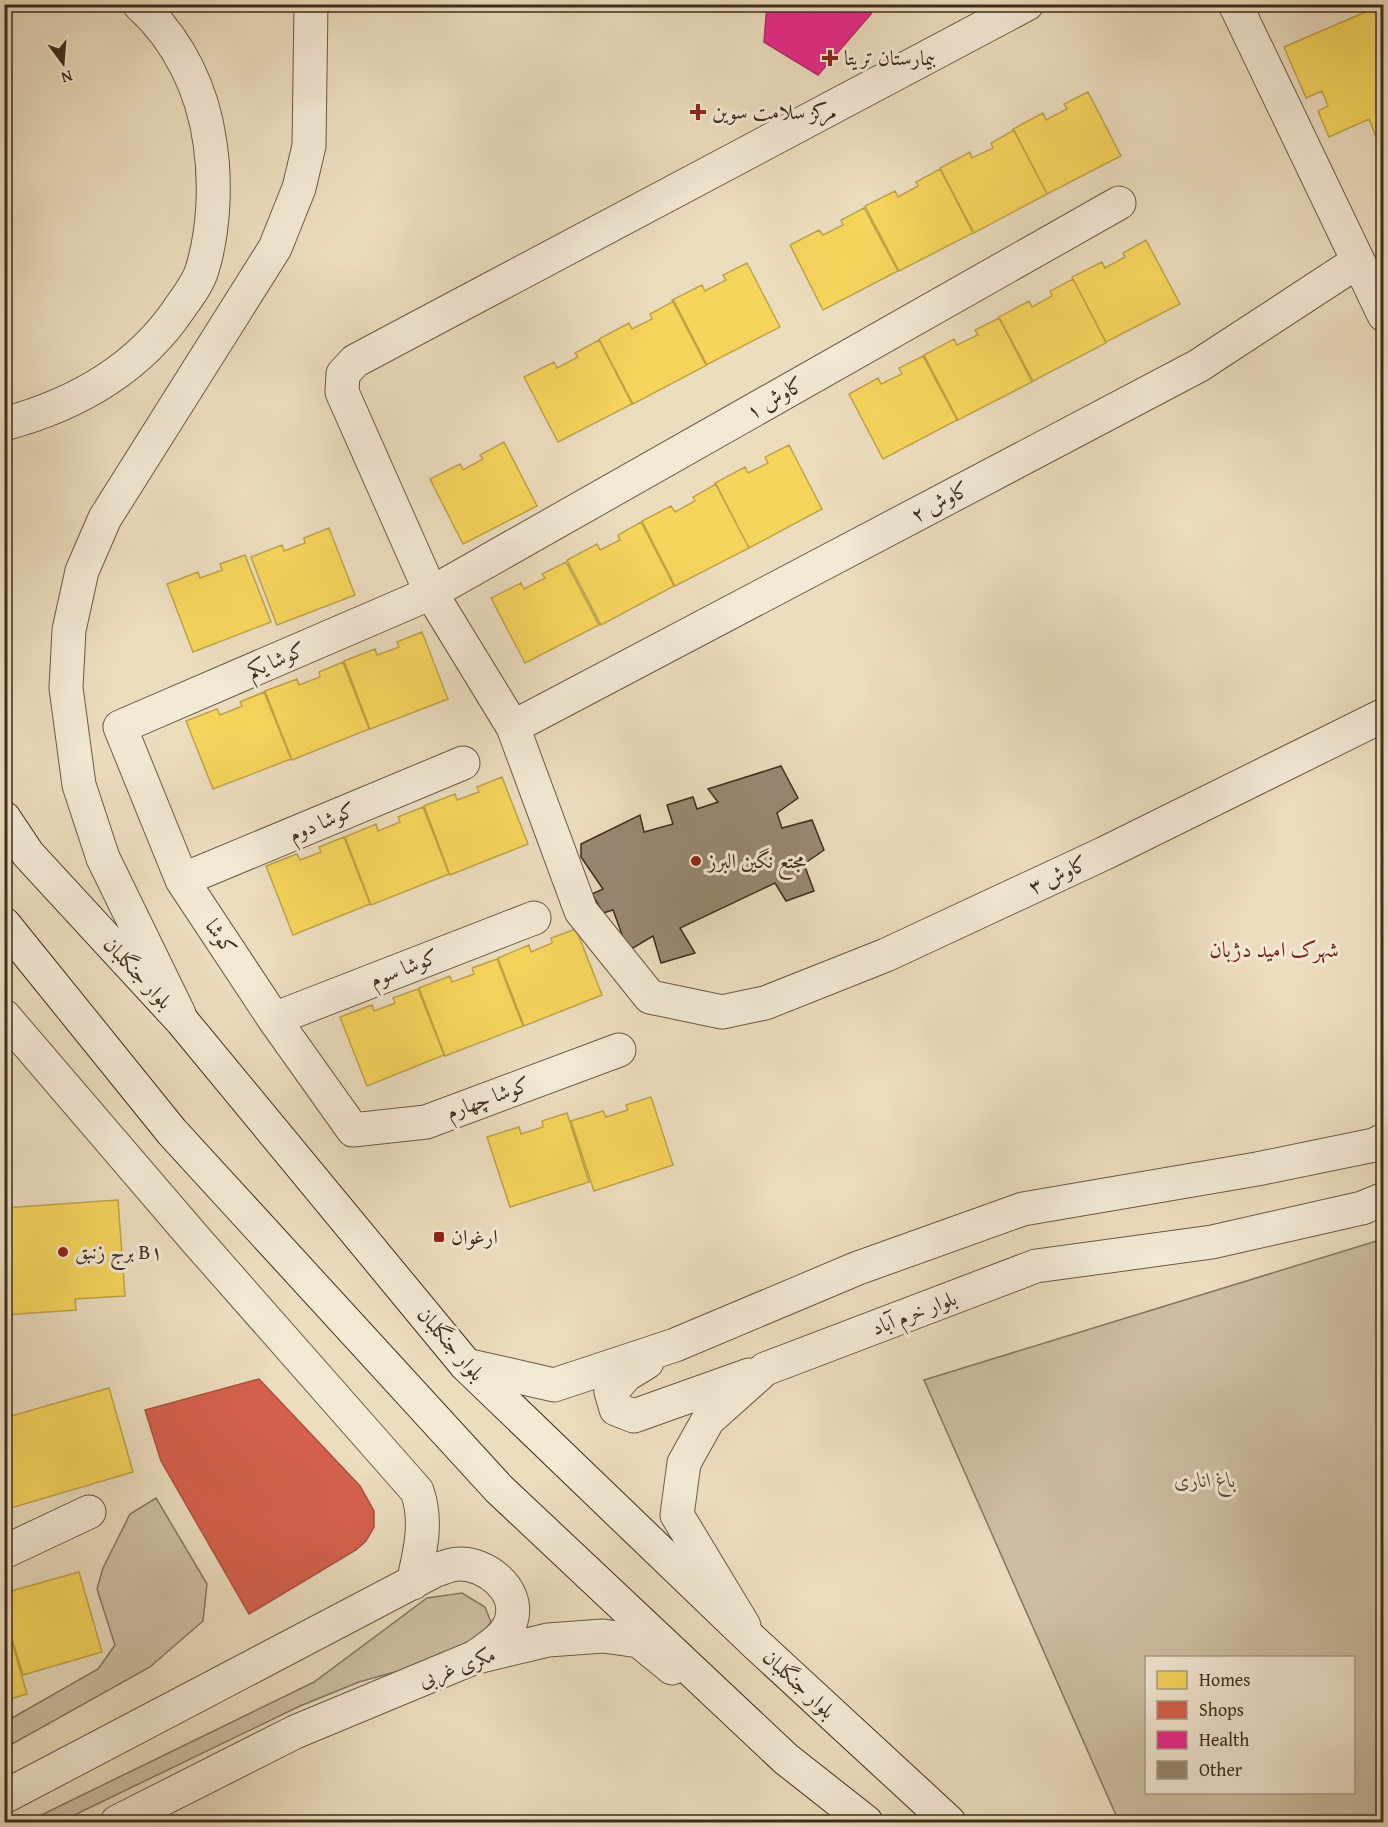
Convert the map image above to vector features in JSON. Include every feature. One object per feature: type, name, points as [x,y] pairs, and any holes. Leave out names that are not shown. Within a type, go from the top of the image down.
[{"type":"street","points":[[4,424],[73,401],[127,367],[170,323],[202,271],[210,225],[213,163],[207,116],[186,63],[155,19],[139,4]]},
{"type":"street","points":[[182,1021],[104,858],[79,785],[66,688],[69,630],[82,571],[105,518],[270,257],[299,188],[309,146],[311,4]]},
{"type":"street","points":[[513,727],[431,593],[342,392],[343,374],[355,361],[1027,4]]},
{"type":"street","points":[[1235,4],[1383,315]]},
{"type":"street","name":"کاوش ۱","points":[[431,593],[1119,203]]},
{"type":"street","name":"کاوش ۲","points":[[513,727],[1198,366],[1357,262]]},
{"type":"street","name":"کوشا یکم","points":[[120,727],[431,593]]},
{"type":"street","name":"کاوش ۳","points":[[513,727],[581,911],[650,998],[722,1012],[765,1003],[886,955],[1105,853],[1383,715]]},
{"type":"street","name":"کوشا","points":[[120,727],[182,880],[274,1019],[353,1130]]},
{"type":"street","name":"کوشا دوم","points":[[182,880],[462,763]]},
{"type":"street","name":"بلوار جنگلبان","points":[[4,818],[28,854],[182,1021],[466,1365],[754,1642],[949,1822]]},
{"type":"street","name":"کوشا سوم","points":[[274,1019],[534,918]]},
{"type":"street","points":[[4,924],[172,1132],[499,1489],[786,1759],[866,1822]]},
{"type":"street","points":[[4,1016],[196,1240],[417,1491],[424,1511],[422,1543],[413,1583]]},
{"type":"street","name":"کوشا چهارم","points":[[353,1130],[426,1122],[619,1050]]},
{"type":"street","points":[[466,1365],[554,1385],[675,1345],[858,1268],[1023,1209],[1257,1169],[1374,1145],[1383,1140]]},
{"type":"street","name":"بلوار خرم آباد","points":[[754,1642],[677,1515],[684,1463],[708,1420],[765,1370],[1036,1266],[1212,1242],[1362,1208],[1383,1199]]},
{"type":"street","points":[[675,1345],[626,1374],[611,1392],[616,1409],[634,1416],[765,1370]]},
{"type":"street","points":[[4,1552],[89,1512]]},
{"type":"street","points":[[4,1797],[436,1570],[459,1564],[480,1569],[499,1579],[512,1602],[512,1619],[499,1640],[473,1658]]},
{"type":"street","name":"مکری غربی","points":[[117,1822],[295,1732],[473,1658],[548,1640],[603,1636],[639,1641],[786,1759]]},
{"type":"street","points":[[4,1782],[66,1765]]},
{"type":"green space","name":"باغ اناری","points":[[1383,1239],[1383,1822],[1119,1822],[924,1380]]},
{"type":"green space","points":[[156,1498],[207,1584],[203,1621],[150,1667],[5,1748],[5,1722],[98,1669],[115,1645],[97,1589],[103,1568],[130,1514]]},
{"type":"green space","points":[[462,1593],[485,1607],[491,1622],[475,1644],[431,1662],[359,1682],[300,1706],[60,1822],[27,1822],[314,1682],[427,1598]]},
{"type":"building: Homes","points":[[1384,4],[1384,134],[1376,137],[1369,119],[1329,137],[1318,111],[1328,106],[1322,91],[1306,98],[1284,47]]},
{"type":"building: Homes","points":[[1088,92],[1121,156],[1047,194],[1013,129],[1043,113],[1046,120],[1067,109],[1064,104]]},
{"type":"building: Homes","points":[[1014,130],[1047,194],[974,233],[940,168],[970,152],[972,158],[993,148],[991,143]]},
{"type":"building: Homes","points":[[940,169],[973,233],[899,271],[865,206],[895,191],[898,197],[918,186],[916,182]]},
{"type":"building: Homes","points":[[864,208],[898,271],[823,310],[790,245],[819,230],[823,235],[843,225],[841,220]]},
{"type":"building: Homes","points":[[1146,240],[1180,304],[1106,342],[1072,277],[1102,262],[1105,268],[1125,257],[1123,253]]},
{"type":"building: Homes","points":[[747,263],[780,327],[706,365],[672,300],[702,285],[705,291],[726,280],[723,275]]},
{"type":"building: Homes","points":[[1073,279],[1106,343],[1033,381],[999,317],[1029,301],[1032,307],[1052,296],[1050,291]]},
{"type":"building: Homes","points":[[674,301],[707,365],[633,404],[599,339],[629,323],[632,329],[652,319],[650,314]]},
{"type":"building: Homes","points":[[999,318],[1032,382],[958,420],[924,355],[954,339],[957,345],[978,335],[975,330]]},
{"type":"building: Homes","points":[[599,340],[632,404],[558,442],[524,377],[554,362],[557,368],[578,357],[575,353]]},
{"type":"building: Homes","points":[[923,356],[957,420],[883,459],[849,394],[878,378],[881,384],[902,374],[899,368]]},
{"type":"building: Homes","points":[[504,442],[537,506],[463,544],[430,479],[460,464],[463,470],[483,459],[480,455]]},
{"type":"building: Homes","points":[[789,445],[822,509],[749,548],[715,483],[745,467],[748,473],[768,463],[765,457]]},
{"type":"building: Homes","points":[[716,484],[749,548],[675,586],[642,521],[671,506],[675,512],[695,501],[693,497]]},
{"type":"building: Homes","points":[[641,522],[674,586],[601,625],[567,560],[597,544],[600,550],[620,540],[618,535]]},
{"type":"building: Homes","points":[[329,528],[355,595],[277,625],[251,557],[282,545],[284,551],[305,543],[304,538]]},
{"type":"building: Homes","points":[[245,555],[271,622],[193,652],[167,584],[198,572],[200,578],[222,570],[220,564]]},
{"type":"building: Homes","points":[[566,562],[599,625],[525,663],[491,598],[521,583],[524,589],[545,578],[542,574]]},
{"type":"building: Homes","points":[[422,632],[448,699],[370,729],[344,661],[375,649],[377,655],[399,647],[397,642]]},
{"type":"building: Homes","points":[[343,662],[369,729],[292,760],[265,691],[297,679],[299,685],[320,677],[319,672]]},
{"type":"building: Homes","points":[[264,692],[291,759],[213,789],[186,721],[217,709],[220,715],[242,706],[240,702]]},
{"type":"building: Homes","points":[[502,777],[528,844],[450,875],[424,806],[455,794],[457,800],[479,792],[477,787]]},
{"type":"building: Homes","points":[[423,807],[449,874],[371,905],[345,837],[376,824],[378,831],[400,822],[398,817]]},
{"type":"building: Homes","points":[[344,837],[370,904],[293,935],[266,866],[297,854],[300,860],[321,852],[319,847]]},
{"type":"building: Homes","points":[[576,929],[602,995],[524,1026],[498,958],[529,945],[531,952],[552,943],[551,938]]},
{"type":"building: Homes","points":[[497,959],[523,1026],[445,1056],[419,988],[450,976],[452,982],[474,974],[472,968]]},
{"type":"building: Homes","points":[[418,989],[444,1055],[367,1086],[340,1017],[372,1005],[374,1011],[395,1003],[393,998]]},
{"type":"building: Homes","points":[[651,1097],[673,1165],[594,1191],[571,1121],[603,1111],[606,1117],[628,1110],[626,1105]]},
{"type":"building: Homes","points":[[567,1113],[589,1182],[510,1207],[487,1137],[519,1127],[521,1134],[543,1127],[542,1121]]},
{"type":"building: Homes","name":"برج زنبق B۱","points":[[118,1200],[125,1296],[75,1299],[76,1310],[4,1315],[4,1208]]},
{"type":"building: Homes","points":[[109,1388],[133,1472],[4,1510],[4,1418]]},
{"type":"building: Homes","points":[[79,1572],[102,1652],[23,1675],[4,1612],[4,1593]]},
{"type":"building: Homes","points":[[4,1614],[27,1694],[4,1701]]},
{"type":"building: Shops","points":[[259,1379],[360,1486],[374,1511],[374,1527],[366,1541],[356,1550],[249,1614],[161,1461],[145,1410]]},
{"type":"building: Health","name":"بیمارستان تریتا","points":[[767,4],[873,4],[871,14],[818,75],[764,42]]},
{"type":"building: Other","name":"مجتع نگین البرز","points":[[781,766],[798,798],[777,813],[782,828],[812,820],[824,850],[804,864],[814,891],[786,901],[775,883],[680,928],[695,953],[661,963],[653,936],[628,951],[613,910],[603,913],[592,894],[603,889],[581,857],[581,844],[640,815],[644,832],[673,824],[667,805],[693,797],[697,809],[718,802],[708,789]]},
{"type":"place","name":"بیمارستان تریتا","points":[[830,58]]},
{"type":"place","name":"مرکز سلامت سوین","points":[[698,112]]},
{"type":"place","name":"مجتع نگین البرز","points":[[696,861]]},
{"type":"place","name":"ارغوان","points":[[439,1237]]},
{"type":"place","name":"برج زنبق B۱","points":[[63,1252]]},
{"type":"district","name":"شهرک امید دژبان","points":[[1274,949]]}]
